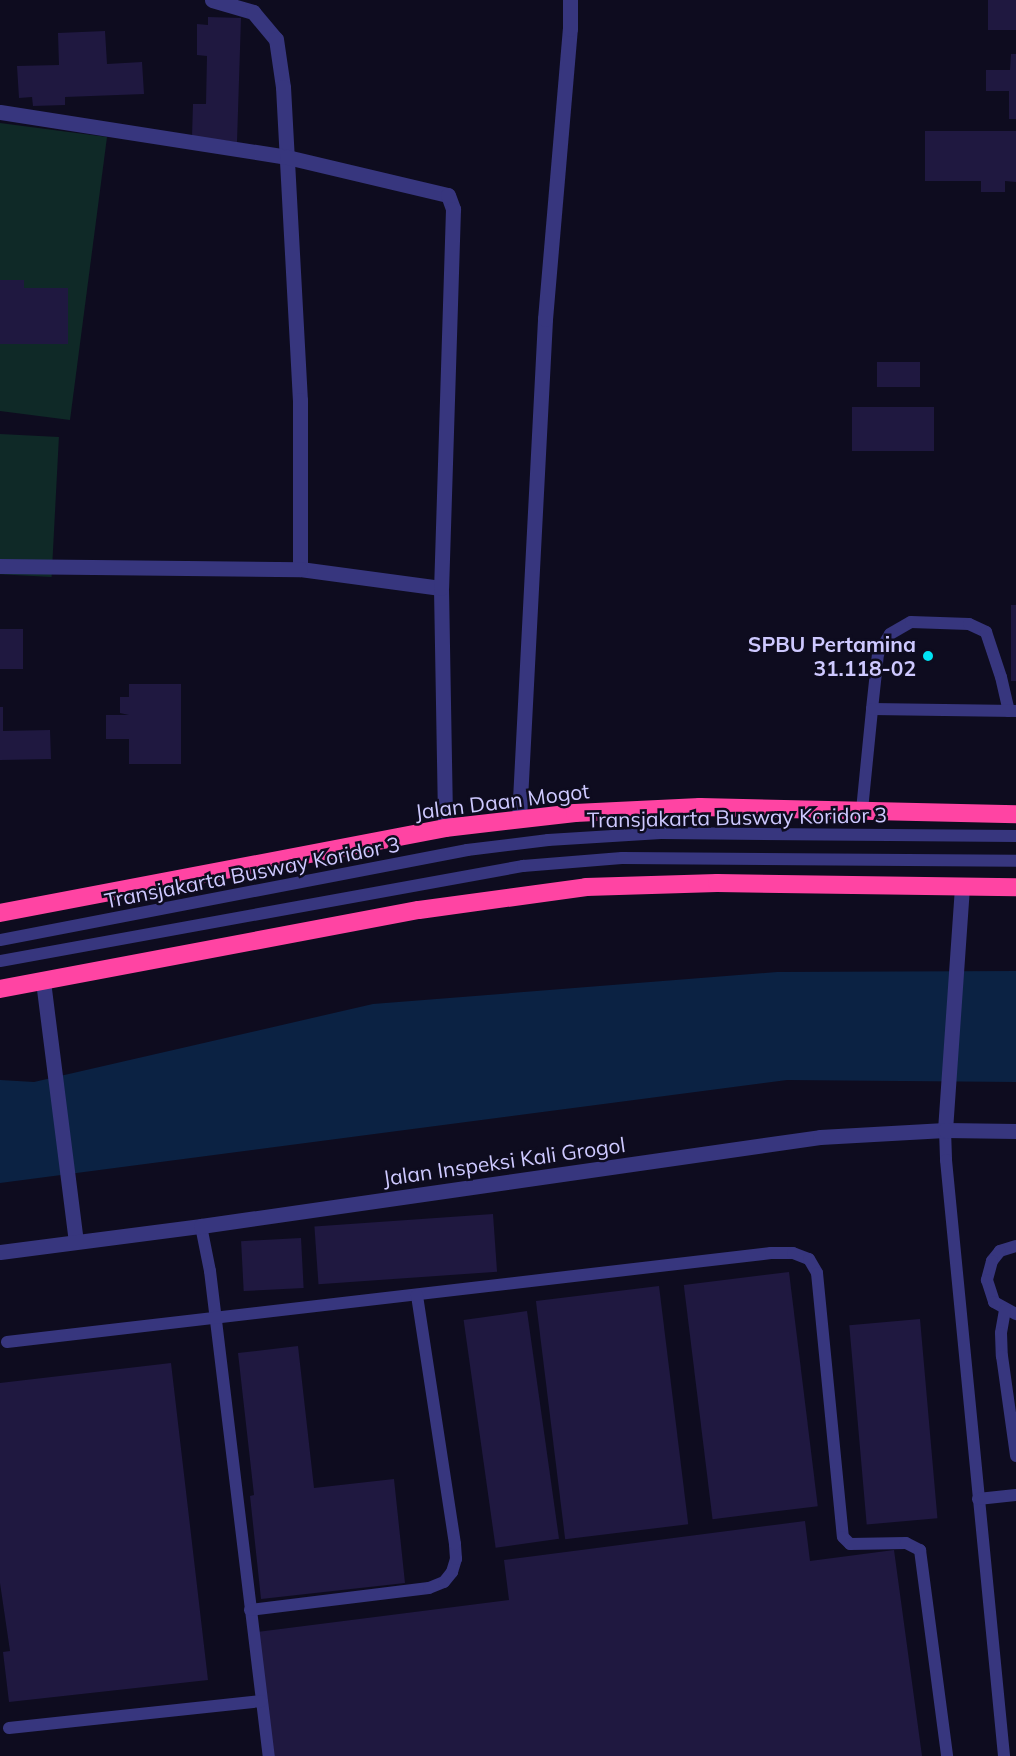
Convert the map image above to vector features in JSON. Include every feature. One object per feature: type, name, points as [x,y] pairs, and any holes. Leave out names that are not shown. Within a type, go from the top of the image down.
[{"type":"highway","name":"Jalan Daan Mogot","points":[[0,913],[445,828],[575,813],[700,807],[1016,814]]},
{"type":"highway","points":[[0,988],[44,990],[419,910],[586,887],[717,883],[1016,887]]},
{"type":"street","points":[[212,0],[253,12],[276,39],[287,157],[300,400],[300,569]]},
{"type":"street","points":[[519,819],[545,319],[570,28],[570,0]]},
{"type":"street","points":[[0,112],[287,157],[448,195],[451,202],[441,588],[445,828]]},
{"type":"street","points":[[0,566],[300,569],[441,588]]},
{"type":"street","points":[[945,1130],[962,886]]},
{"type":"street","points":[[44,990],[75,1234]]},
{"type":"street","name":"Jalan Inspeksi Kali Grogol","points":[[0,1252],[75,1234],[201,1226],[820,1137],[945,1130],[1016,1131]]},
{"type":"lane","points":[[862,810],[878,654],[890,634],[911,622],[969,624],[986,632],[1012,711],[873,709]]},
{"type":"lane","name":"Transjakarta Busway Koridor 3","points":[[0,940],[467,850],[549,840],[661,833],[1016,836]]},
{"type":"lane","name":"Transjakarta Busway Koridor 3","points":[[0,961],[523,866],[622,858],[1016,861]]},
{"type":"lane","points":[[945,1130],[946,1160],[1004,1756]]},
{"type":"lane","points":[[201,1226],[215,1317],[268,1756]]},
{"type":"lane","points":[[1016,1246],[1000,1251],[992,1261],[987,1280],[994,1302],[1011,1312],[1001,1333],[1016,1456]]},
{"type":"lane","points":[[7,1342],[771,1253],[793,1253],[809,1259],[817,1273],[843,1537],[850,1544],[906,1543],[920,1550],[947,1756]]},
{"type":"lane","points":[[250,1610],[429,1588],[444,1582],[452,1572],[456,1559],[417,1295]]},
{"type":"lane","points":[[978,1499],[1016,1495]]},
{"type":"lane","points":[[9,1728],[262,1701]]},
{"type":"green space","points":[[0,123],[107,137],[70,420],[0,411]]},
{"type":"green space","points":[[0,434],[59,437],[52,577],[0,574]]},
{"type":"water","points":[[1016,971],[1016,1082],[787,1080],[0,1183],[0,1080],[34,1082],[373,1004],[777,972]]},
{"type":"building","points":[[988,0],[1016,0],[1016,30],[988,30]]},
{"type":"building","points":[[208,17],[241,18],[237,142],[192,137],[193,104],[206,104],[207,56],[197,55],[197,24],[208,25]]},
{"type":"building","points":[[105,31],[107,64],[142,62],[144,94],[65,97],[65,105],[33,106],[32,97],[19,98],[17,66],[59,65],[58,33]]},
{"type":"building","points":[[1011,54],[1016,54],[1016,119],[1009,119],[1009,91],[986,91],[986,70],[1010,70]]},
{"type":"building","points":[[925,131],[1016,131],[1016,182],[1005,181],[1005,192],[981,192],[981,181],[925,181]]},
{"type":"building","points":[[0,280],[24,280],[24,288],[68,288],[68,344],[0,344]]},
{"type":"building","points":[[877,362],[920,362],[920,387],[877,387]]},
{"type":"building","points":[[852,407],[934,407],[934,451],[852,451]]},
{"type":"building","points":[[1011,605],[1016,605],[1016,681],[1011,681]]},
{"type":"building","points":[[0,629],[23,629],[23,669],[0,669]]},
{"type":"building","points":[[129,684],[181,684],[181,764],[129,764],[129,739],[106,739],[106,715],[129,715],[120,713],[120,697],[129,697]]},
{"type":"building","points":[[0,707],[3,707],[3,731],[50,730],[51,759],[0,760]]},
{"type":"building","points":[[493,1214],[497,1272],[318,1284],[314,1226]]},
{"type":"building","points":[[301,1238],[304,1288],[244,1291],[241,1241]]},
{"type":"building","points":[[789,1272],[818,1506],[713,1519],[684,1285]]},
{"type":"building","points":[[659,1286],[688,1524],[565,1539],[536,1301]]},
{"type":"building","points":[[527,1311],[559,1539],[496,1548],[464,1320]]},
{"type":"building","points":[[920,1319],[937,1518],[867,1524],[849,1325]]},
{"type":"building","points":[[298,1346],[314,1488],[394,1479],[405,1583],[261,1599],[250,1496],[254,1495],[238,1353]]},
{"type":"building","points":[[171,1363],[208,1680],[9,1702],[3,1652],[10,1651],[0,1583],[0,1383]]},
{"type":"building","points":[[805,1521],[810,1561],[894,1550],[922,1756],[273,1756],[257,1632],[509,1600],[504,1560]]},
{"type":"place","name":"SPBU Pertamina 31.118-02","points":[[928,656]]}]
